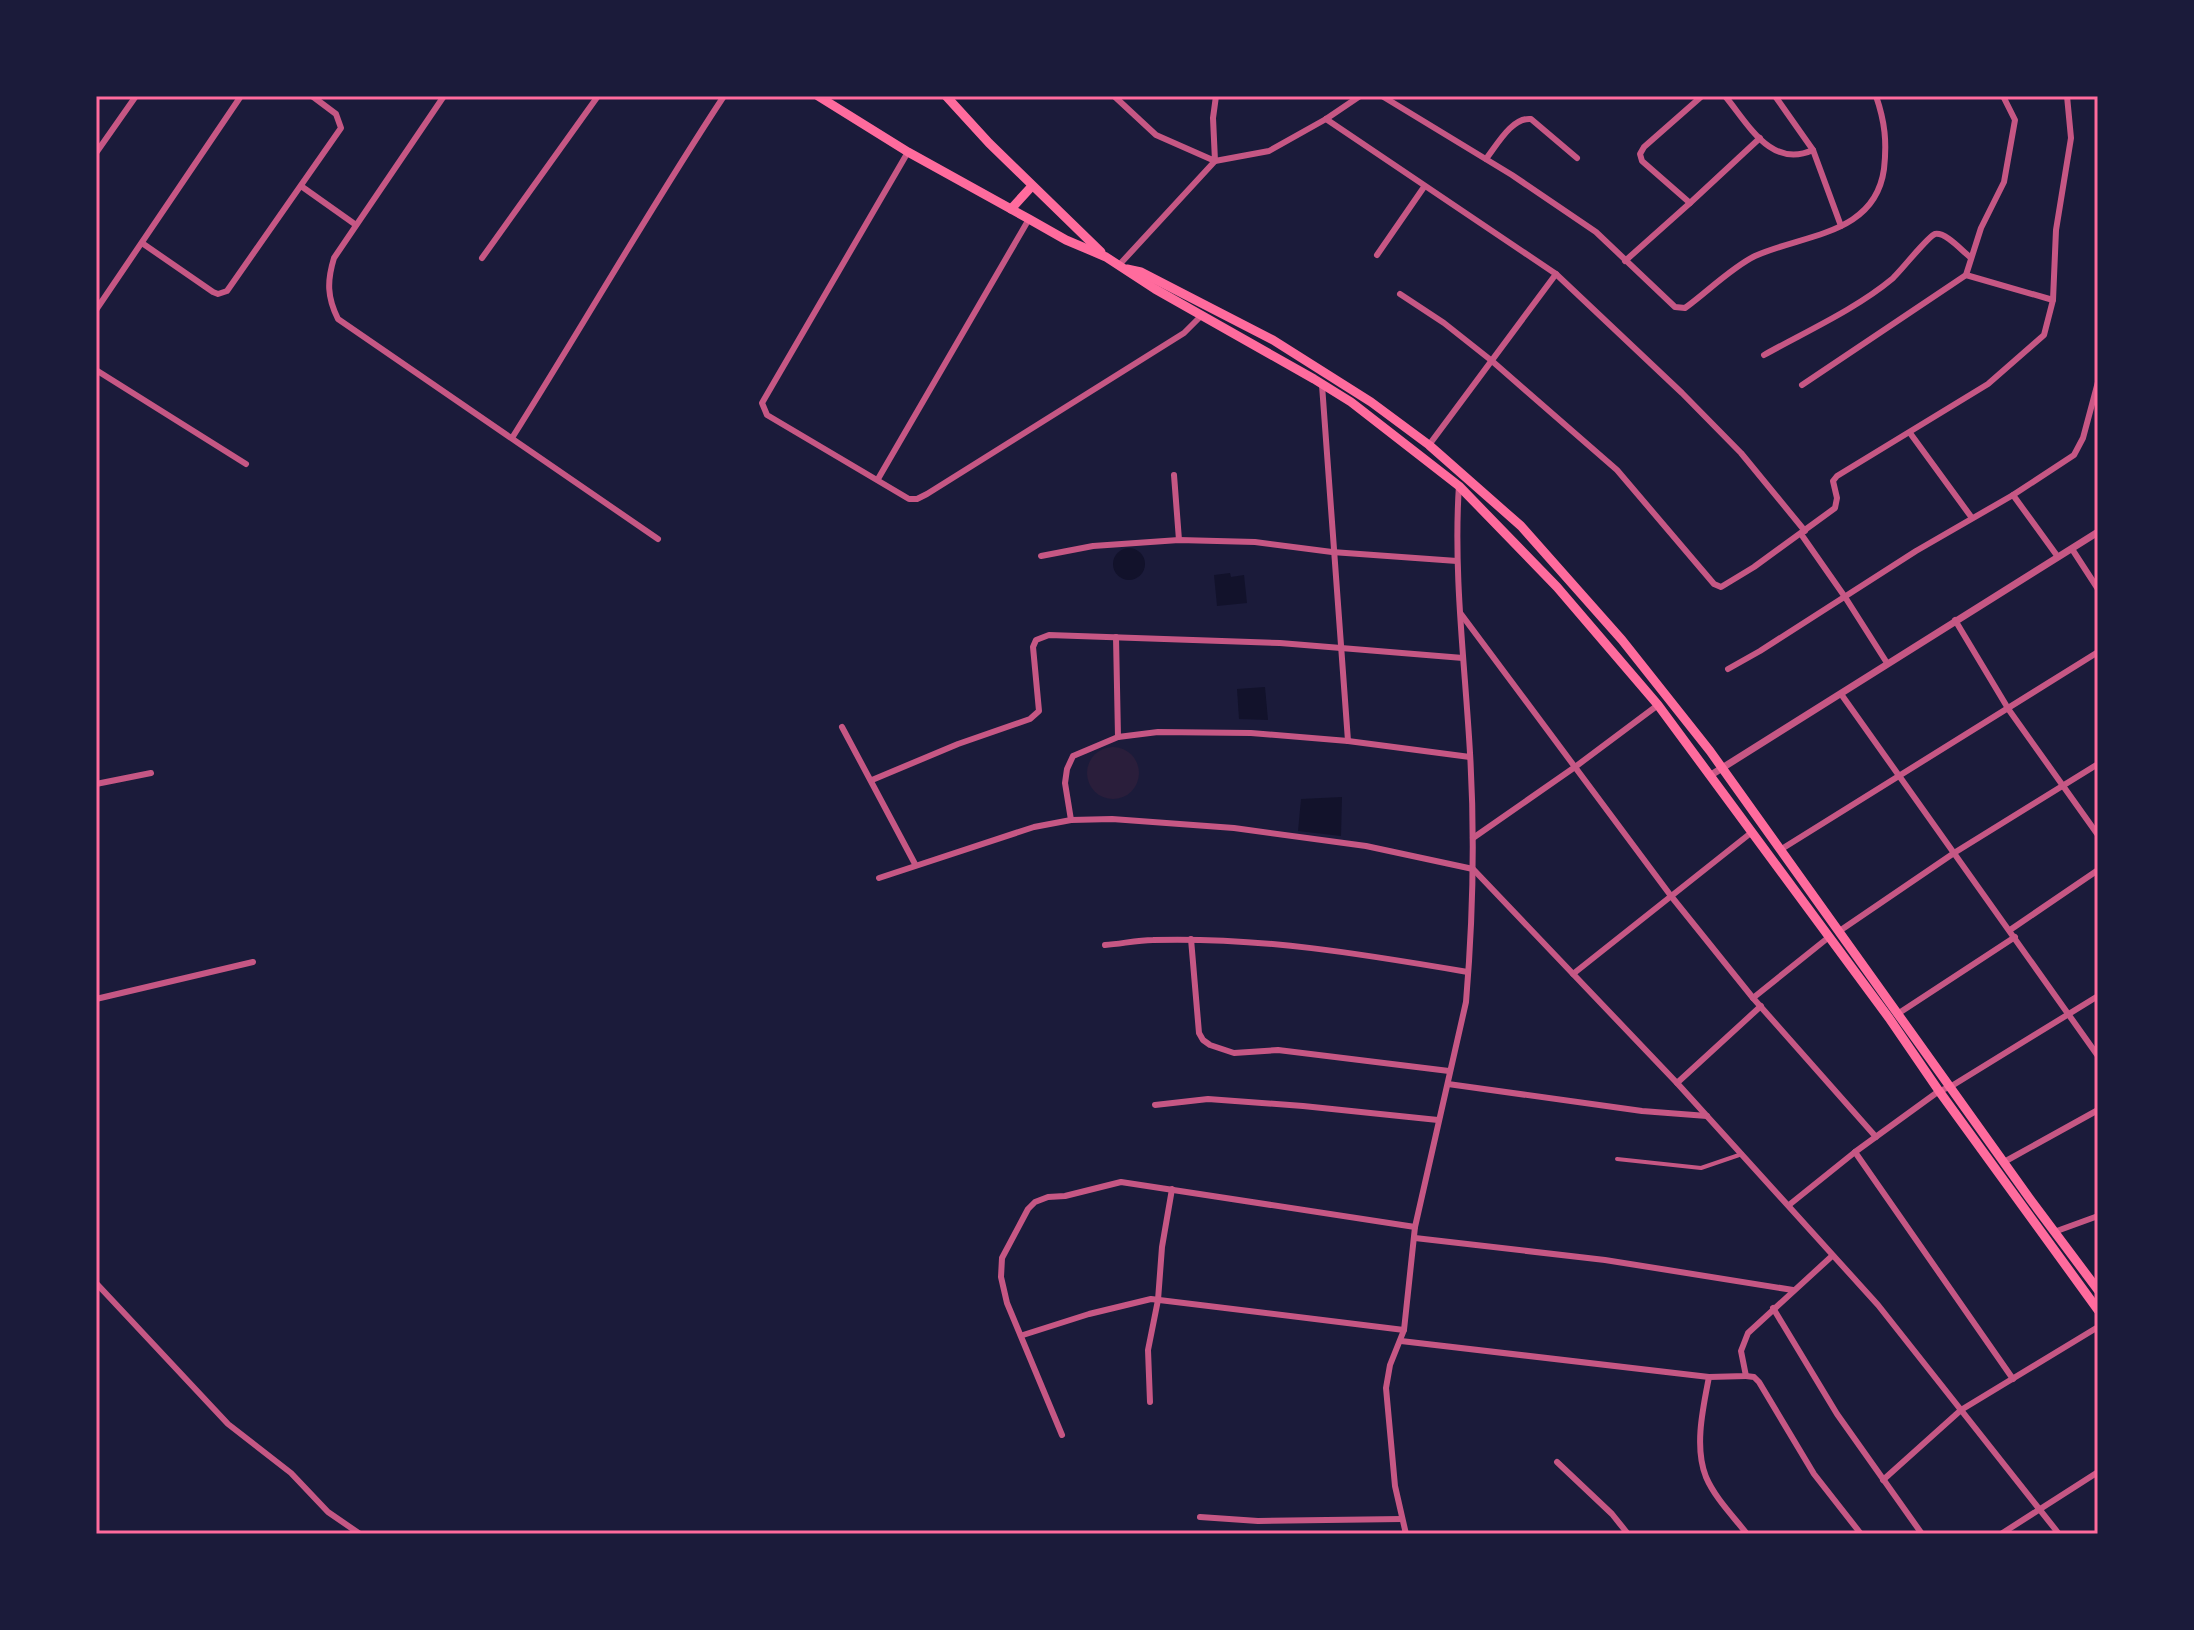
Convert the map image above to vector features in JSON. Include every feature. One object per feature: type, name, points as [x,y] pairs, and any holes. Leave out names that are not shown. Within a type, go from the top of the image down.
[{"type":"main road","points":[[818,96],[908,152],[1066,240],[1141,272],[1273,340],[1371,402],[1429,445],[1521,526],[1662,688],[1780,850],[1833,935]]},
{"type":"main road","points":[[946,96],[1032,186],[1106,257]]},
{"type":"main road","points":[[1011,209],[1032,186]]},
{"type":"main road","points":[[1123,266],[1134,276],[1351,402],[1421,454],[1509,535],[1577,608],[1658,705],[1878,994],[1939,1091],[2098,1310]]},
{"type":"main road","points":[[1300,371],[1307,361]]},
{"type":"main road","points":[[1577,608],[1587,599]]},
{"type":"main road","points":[[1878,994],[1899,1013],[2098,1290]]},
{"type":"street","points":[[96,153],[136,96]]},
{"type":"street","points":[[96,310],[241,96]]},
{"type":"street","points":[[142,243],[213,292],[223,293],[341,128],[336,114],[312,96]]},
{"type":"street","points":[[444,96],[334,258],[328,293],[338,319],[658,539]]},
{"type":"street","points":[[482,258],[598,96]]},
{"type":"street","points":[[512,438],[589,317],[662,189],[724,96]]},
{"type":"street","points":[[1114,96],[1156,135],[1215,161],[1269,151],[1360,96]]},
{"type":"street","points":[[1123,266],[1215,161],[1213,118],[1216,96]]},
{"type":"street","points":[[1382,96],[1486,159],[1596,232],[1675,307],[1685,308],[1752,257],[1841,226],[1866,211],[1878,192],[1883,176],[1887,143],[1876,96]]},
{"type":"street","points":[[1690,203],[1642,161],[1640,154],[1702,96]]},
{"type":"street","points":[[1725,96],[1760,138],[1785,156],[1801,156],[1813,150]]},
{"type":"street","points":[[1775,96],[1813,150],[1841,226]]},
{"type":"street","points":[[1802,385],[1966,275],[1981,228],[2004,182],[2015,120],[2003,96]]},
{"type":"street","points":[[1400,294],[1444,323],[1492,361],[1617,470],[1714,584],[1721,587],[1803,532],[1837,504],[1833,481],[1837,476],[1988,384],[2039,341],[2046,329],[2053,300],[2056,230],[2071,138],[2067,96]]},
{"type":"street","points":[[1486,159],[1517,121],[1525,118],[1531,119],[1577,158]]},
{"type":"street","points":[[1326,119],[1556,274],[1682,393],[1741,453],[1803,532],[1887,663]]},
{"type":"street","points":[[1625,261],[1760,138]]},
{"type":"street","points":[[908,152],[762,403],[767,415],[909,499],[917,499],[1184,333],[1202,315]]},
{"type":"street","points":[[301,186],[356,225]]},
{"type":"street","points":[[1377,255],[1424,187]]},
{"type":"street","points":[[878,479],[1029,219]]},
{"type":"street","points":[[1764,355],[1888,282],[1908,264],[1929,237],[1942,235],[1970,257]]},
{"type":"street","points":[[1429,445],[1556,274]]},
{"type":"street","points":[[1966,275],[2053,300]]},
{"type":"street","points":[[96,370],[246,464]]},
{"type":"street","points":[[1728,669],[2074,455],[2080,447],[2098,382]]},
{"type":"street","points":[[1322,385],[1348,741]]},
{"type":"street","points":[[1910,433],[1972,518]]},
{"type":"street","points":[[1174,475],[1179,540]]},
{"type":"street","points":[[1406,1534],[1395,1486],[1386,1388],[1390,1365],[1404,1330],[1415,1227],[1466,1002],[1468,972],[1473,838],[1457,561],[1459,486],[1463,475]]},
{"type":"street","points":[[2013,495],[2058,557]]},
{"type":"street","points":[[1711,775],[2098,532]]},
{"type":"street","points":[[1041,556],[1093,546],[1179,540],[1255,542],[1332,552],[1457,561]]},
{"type":"street","points":[[2072,549],[2098,589]]},
{"type":"street","points":[[1461,614],[1671,896],[1753,998],[1876,1137]]},
{"type":"street","points":[[1955,620],[2009,710],[2098,835]]},
{"type":"street","points":[[872,780],[958,744],[1030,719],[1039,711],[1033,647],[1036,640],[1049,635],[1342,647],[1463,658]]},
{"type":"street","points":[[1116,637],[1118,737]]},
{"type":"street","points":[[1780,850],[2098,652]]},
{"type":"street","points":[[1841,694],[2098,1056]]},
{"type":"street","points":[[1473,838],[1658,705]]},
{"type":"street","points":[[842,727],[915,864]]},
{"type":"street","points":[[1071,820],[1065,783],[1073,756],[1118,737],[1158,732],[1205,732],[1348,741],[1470,757]]},
{"type":"street","points":[[1753,998],[1833,935],[1954,853],[2098,764]]},
{"type":"street","points":[[96,784],[151,773]]},
{"type":"street","points":[[879,878],[1034,827],[1071,820],[1112,819],[1234,828],[1366,846],[1473,869],[1677,1083],[1878,1305],[2059,1534]]},
{"type":"street","points":[[1573,974],[1753,831]]},
{"type":"street","points":[[2010,930],[2098,870]]},
{"type":"street","points":[[1899,1013],[2015,937]]},
{"type":"street","points":[[1105,945],[1191,939],[1328,948],[1468,972]]},
{"type":"street","points":[[1191,939],[1199,1033],[1210,1045],[1234,1053],[1278,1050],[1449,1071]]},
{"type":"street","points":[[96,999],[253,962]]},
{"type":"street","points":[[1789,1205],[1939,1091],[2098,996]]},
{"type":"street","points":[[1677,1083],[1761,1006]]},
{"type":"street","points":[[1448,1084],[1642,1111],[1707,1116]]},
{"type":"street","points":[[1155,1105],[1208,1099],[1438,1120]]},
{"type":"street","points":[[2004,1162],[2098,1110]]},
{"type":"street","points":[[1855,1152],[2013,1379]]},
{"type":"street","points":[[1617,1159],[1701,1168],[1742,1154]]},
{"type":"street","points":[[1062,1435],[1023,1335],[1007,1303],[1001,1277],[1002,1258],[1028,1209],[1035,1202],[1121,1182],[1415,1227]]},
{"type":"street","points":[[1150,1402],[1148,1350],[1158,1300],[1162,1247],[1172,1189]]},
{"type":"street","points":[[2054,1232],[2098,1216]]},
{"type":"street","points":[[1415,1238],[1605,1260],[1793,1290]]},
{"type":"street","points":[[1746,1376],[1741,1351],[1744,1341],[1773,1308],[1832,1256]]},
{"type":"street","points":[[96,1283],[228,1424],[291,1473],[328,1512],[360,1534]]},
{"type":"street","points":[[1023,1335],[1089,1314],[1158,1300],[1404,1330]]},
{"type":"street","points":[[1773,1308],[1837,1414],[1922,1534]]},
{"type":"street","points":[[1883,1480],[1961,1410],[2098,1327]]},
{"type":"street","points":[[1401,1341],[1709,1377],[1754,1377],[1814,1474],[1861,1534]]},
{"type":"street","points":[[1709,1377],[1703,1407],[1701,1458],[1706,1477],[1747,1534]]},
{"type":"street","points":[[1557,1462],[1612,1514],[1628,1534]]},
{"type":"street","points":[[2001,1534],[2098,1472]]},
{"type":"street","points":[[1200,1517],[1258,1521],[1402,1519]]},
{"type":"shaded area","points":[[1129,548],[1141,552],[1145,564],[1141,576],[1129,580],[1117,576],[1113,564],[1117,552]]},
{"type":"shaded area","points":[[1230,573],[1231,577],[1244,575],[1247,603],[1217,606],[1214,575]]},
{"type":"shaded area","points":[[1265,687],[1268,720],[1239,719],[1237,689]]},
{"type":"shaded area","points":[[1113,747],[1131,755],[1139,773],[1131,791],[1113,799],[1095,791],[1087,773],[1095,755]]},
{"type":"shaded area","points":[[1342,797],[1341,836],[1298,831],[1301,799]]}]
